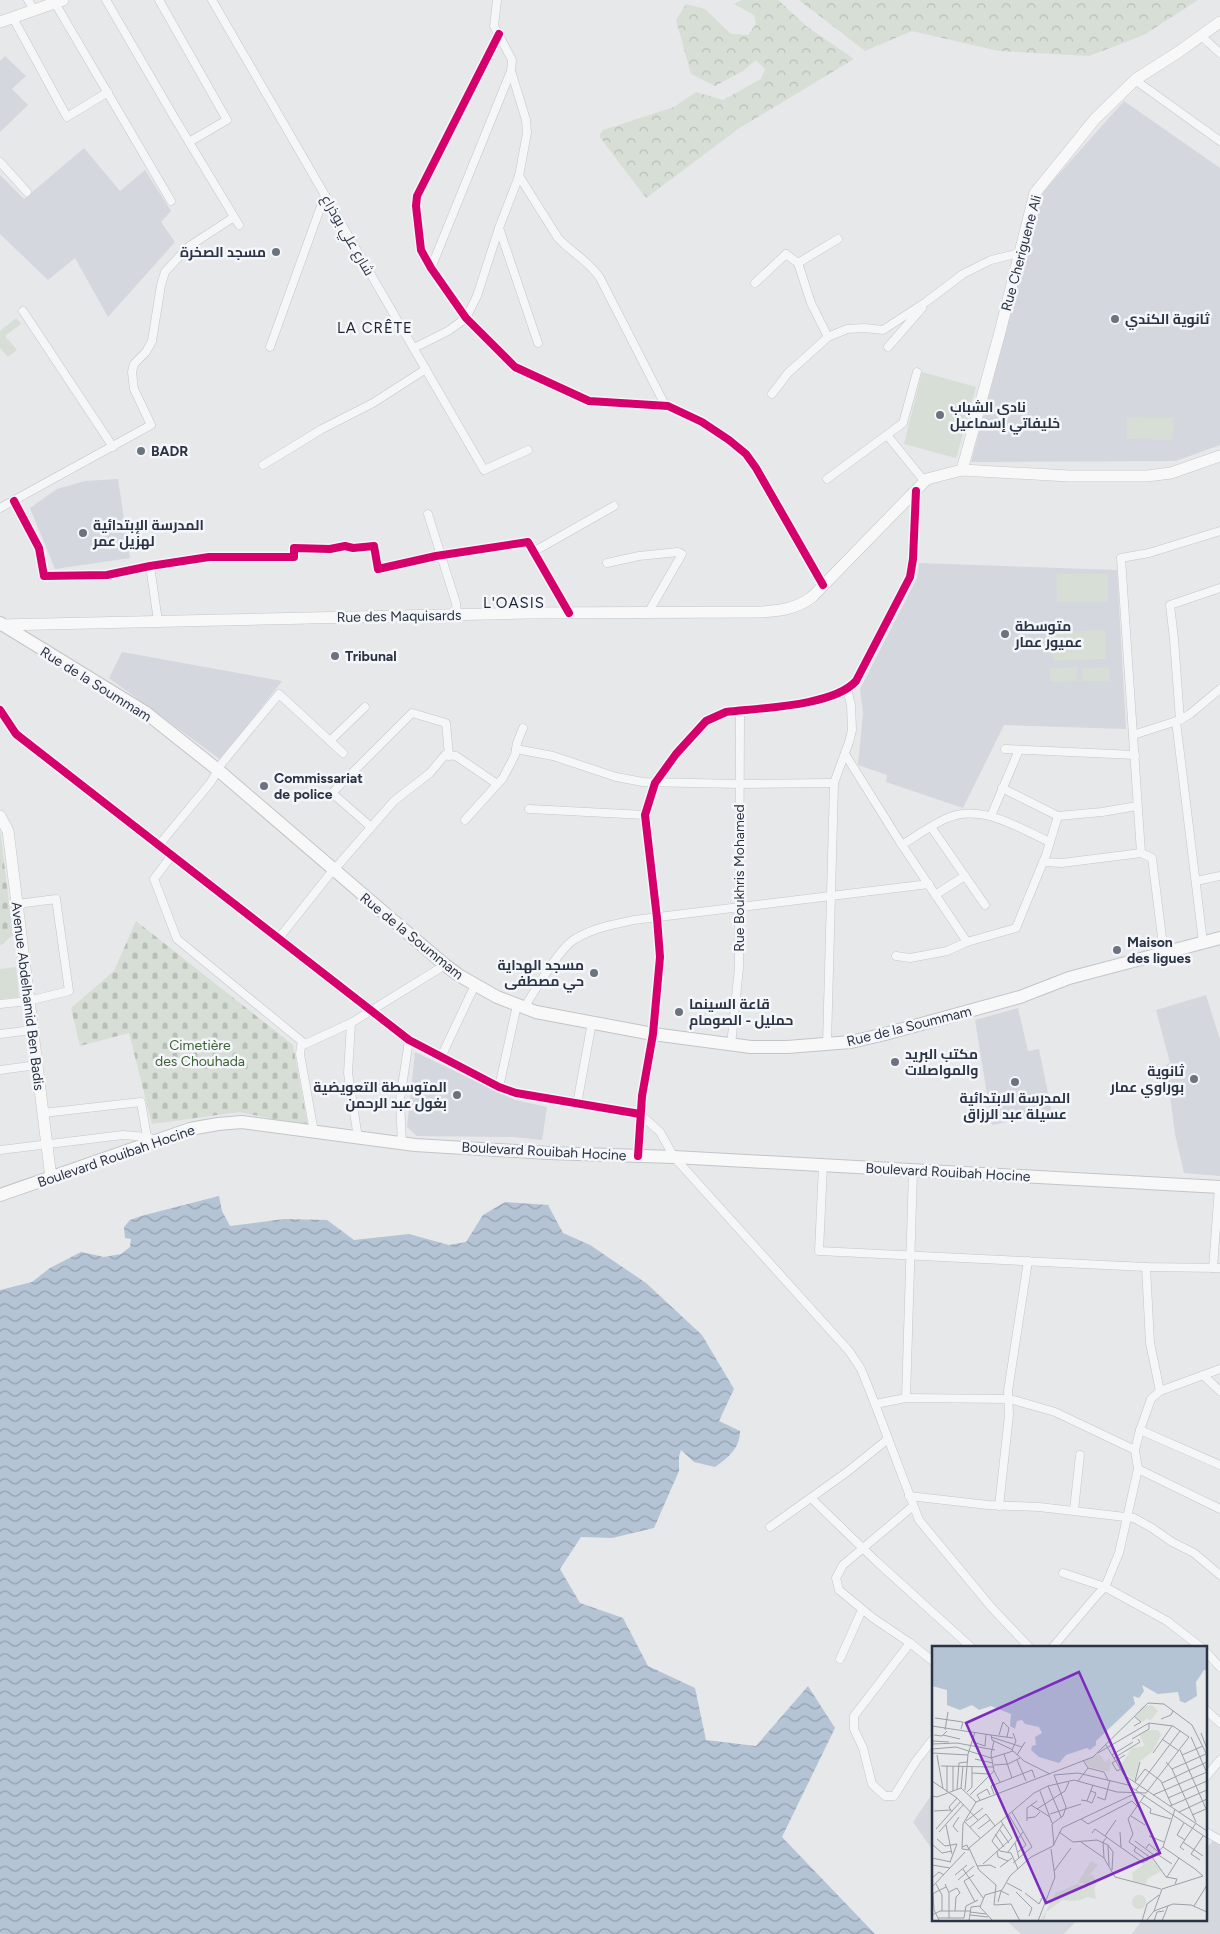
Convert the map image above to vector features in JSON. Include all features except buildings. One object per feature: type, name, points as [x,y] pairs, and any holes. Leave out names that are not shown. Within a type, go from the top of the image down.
[{"type":"main road","points":[[0,22],[13,18],[31,5],[59,1]]},
{"type":"main road","name":"Rue Cheriguene Ali","points":[[962,470],[1000,332],[1035,193],[1095,119],[1135,80],[1220,22]]},
{"type":"main road","points":[[925,482],[927,479],[962,470],[1069,476],[1142,476],[1171,473],[1220,456]]},
{"type":"main road","name":"Rue des Maquisards","points":[[1,624],[569,613],[760,612],[782,610],[805,602],[925,482]]},
{"type":"main road","name":"Rue de la Soummam","points":[[1,624],[145,712],[218,770],[444,965],[475,985],[520,1007],[653,1034],[731,1045],[787,1047],[850,1042],[1020,997],[1069,978],[1220,938]]},
{"type":"main road","name":"Avenue Abdelhamid Ben Badis","points":[[0,816],[8,831],[51,1178]]},
{"type":"main road","name":"Boulevard Rouibah Hocine","points":[[0,1195],[51,1178],[152,1138],[218,1124],[242,1122],[402,1144],[1219,1187]]},
{"type":"street","points":[[106,0],[239,225]]},
{"type":"street","points":[[159,0],[227,120],[189,142]]},
{"type":"street","name":"شارع علي بوذراع","points":[[212,0],[484,470],[528,450]]},
{"type":"street","points":[[431,268],[511,71],[512,60],[494,26],[497,0]]},
{"type":"street","points":[[59,1],[108,92],[171,200]]},
{"type":"street","points":[[13,18],[67,117],[108,92]]},
{"type":"street","points":[[498,34],[417,196],[416,206],[421,250],[431,268],[466,318],[515,367],[580,398],[598,403],[665,405],[702,422],[729,440],[746,454],[764,479],[823,585]]},
{"type":"street","points":[[1200,36],[1220,54]]},
{"type":"street","points":[[414,348],[448,331],[466,318],[477,296],[499,228],[519,176],[527,133],[526,120],[511,71]]},
{"type":"street","points":[[1135,80],[1220,141]]},
{"type":"street","points":[[0,162],[28,192]]},
{"type":"street","points":[[519,176],[558,238],[565,246],[582,257],[600,278],[665,405]]},
{"type":"street","points":[[270,347],[325,195]]},
{"type":"street","points":[[0,508],[113,448],[151,425],[134,389],[132,372],[134,364],[146,352],[152,341],[163,277],[168,267],[188,247],[234,216]]},
{"type":"street","points":[[499,228],[538,343]]},
{"type":"street","points":[[798,263],[838,239]]},
{"type":"street","points":[[772,394],[788,373],[828,337],[847,329],[883,330],[926,302],[963,274],[991,260],[1020,253]]},
{"type":"street","points":[[755,283],[786,254],[798,263],[811,303],[828,337]]},
{"type":"street","points":[[888,347],[926,302]]},
{"type":"street","points":[[23,311],[113,448]]},
{"type":"street","points":[[263,465],[322,429],[387,394],[426,369]]},
{"type":"street","points":[[827,479],[903,423],[917,372]]},
{"type":"street","points":[[887,435],[925,482]]},
{"type":"street","points":[[638,1156],[640,1114],[653,1034],[660,957],[645,815],[655,783],[676,754],[706,721],[719,714],[829,698],[856,681],[910,577],[913,559],[916,491]]},
{"type":"street","points":[[14,501],[39,548],[44,576],[107,575],[150,566],[209,558],[294,556],[294,548],[330,549],[345,546],[353,548],[374,546],[378,569],[441,555],[528,542],[569,613]]},
{"type":"street","points":[[533,552],[614,506]]},
{"type":"street","points":[[428,514],[456,603],[457,615]]},
{"type":"street","points":[[1141,854],[1121,558],[1149,553],[1220,531]]},
{"type":"street","points":[[606,563],[640,556],[678,552],[682,554],[648,612]]},
{"type":"street","points":[[150,566],[158,621]]},
{"type":"street","points":[[1203,942],[1178,720],[1174,640],[1170,605],[1220,588]]},
{"type":"street","points":[[826,1044],[834,783],[851,736],[851,705],[846,689]]},
{"type":"street","points":[[1134,735],[1190,714],[1220,689]]},
{"type":"street","points":[[159,845],[211,782],[222,762],[279,694],[343,753]]},
{"type":"street","points":[[330,741],[365,707]]},
{"type":"street","points":[[0,710],[16,734],[409,1040],[499,1087],[516,1093],[640,1114],[660,1132],[674,1157],[849,1351],[861,1369],[919,1520],[992,1608],[1028,1646]]},
{"type":"street","name":"Rue Boukhris Mohamed","points":[[731,1045],[739,968],[740,710]]},
{"type":"street","points":[[371,827],[332,793],[412,713],[446,723],[448,756]]},
{"type":"street","points":[[465,820],[497,784],[515,755],[522,728]]},
{"type":"street","points":[[516,749],[552,756],[624,779],[655,783],[834,783]]},
{"type":"street","points":[[1005,749],[1134,756]]},
{"type":"street","points":[[991,816],[1019,750]]},
{"type":"street","points":[[845,754],[902,845],[967,942]]},
{"type":"street","points":[[278,938],[333,870],[394,801],[430,773],[445,756],[456,756],[497,784]]},
{"type":"street","points":[[1002,788],[1058,816],[1102,812],[1137,806]]},
{"type":"street","points":[[529,809],[645,815]]},
{"type":"street","points":[[902,845],[945,819],[964,814],[979,813],[991,816],[1050,842]]},
{"type":"street","points":[[896,956],[910,958],[947,950],[967,942],[1016,928],[1043,862],[1058,816]]},
{"type":"street","points":[[931,827],[985,906]]},
{"type":"street","points":[[1043,862],[1062,863],[1141,854],[1152,858],[1164,953]]},
{"type":"street","points":[[172,855],[154,879],[177,939],[305,1044]]},
{"type":"street","points":[[935,895],[965,876]]},
{"type":"street","points":[[1196,881],[1220,876]]},
{"type":"street","points":[[499,1087],[520,1007],[572,940],[603,927],[634,920],[929,884]]},
{"type":"street","points":[[0,1004],[28,1001],[69,991],[56,899],[17,904]]},
{"type":"street","points":[[314,1132],[300,1054],[301,1046],[351,1023],[444,965]]},
{"type":"street","points":[[441,1057],[475,985]]},
{"type":"street","points":[[577,1104],[592,1022]]},
{"type":"street","points":[[351,1023],[348,1073],[358,1138]]},
{"type":"street","points":[[0,1034],[32,1030]]},
{"type":"street","points":[[402,1144],[400,1100],[409,1040]]},
{"type":"street","points":[[0,1070],[37,1065]]},
{"type":"street","points":[[0,1150],[123,1135],[152,1138],[141,1102],[43,1113]]},
{"type":"street","points":[[823,1166],[819,1251],[1146,1267],[1217,1268],[1219,1187]]},
{"type":"street","points":[[906,1398],[913,1171]]},
{"type":"street","points":[[999,1506],[1010,1399],[1008,1391],[1028,1261]]},
{"type":"street","points":[[1146,1267],[1150,1343],[1160,1391]]},
{"type":"street","points":[[1054,1646],[1105,1587],[1120,1553],[1138,1469],[1135,1450],[1151,1399],[1160,1391],[1220,1369]]},
{"type":"street","points":[[1203,1375],[1220,1391]]},
{"type":"street","points":[[875,1404],[906,1398],[1010,1399],[1055,1412],[1135,1450]]},
{"type":"street","points":[[1140,1430],[1220,1464]]},
{"type":"street","points":[[770,1527],[888,1439]]},
{"type":"street","points":[[1074,1510],[1080,1456]]},
{"type":"street","points":[[1138,1469],[1220,1509]]},
{"type":"street","points":[[909,1496],[999,1506],[1039,1506],[1134,1518],[1172,1542],[1194,1553],[1220,1575]]},
{"type":"street","points":[[810,1498],[970,1646]]},
{"type":"street","points":[[913,1506],[840,1568],[836,1581],[838,1590],[862,1610],[932,1660]]},
{"type":"street","points":[[1063,1573],[1105,1587],[1168,1621],[1199,1646]]},
{"type":"street","points":[[840,1658],[862,1610]]},
{"type":"street","points":[[910,1643],[854,1716],[854,1729],[862,1748],[872,1784],[885,1796],[894,1796],[916,1761],[932,1741]]},
{"type":"street","points":[[1208,1654],[1220,1667]]},
{"type":"street","points":[[1208,1712],[1220,1722]]},
{"type":"street","points":[[1208,1775],[1220,1760]]},
{"type":"street","points":[[1208,1833],[1220,1840]]},
{"type":"shaded area","points":[[5,56],[26,76],[12,89],[28,105],[0,132],[0,61]]},
{"type":"shaded area","name":"ثانوية الكندي","points":[[1124,101],[1220,168],[1220,445],[1176,461],[971,462],[1043,192]]},
{"type":"shaded area","points":[[84,148],[120,191],[145,170],[171,211],[161,222],[175,242],[108,317],[75,258],[48,280],[0,234],[0,175],[24,199]]},
{"type":"shaded area","name":"المدرسة الإبتدائية لهزيل عمر","points":[[118,479],[130,558],[55,569],[30,508],[57,489],[85,481]]},
{"type":"shaded area","name":"متوسطة عميور عمار","points":[[919,563],[1117,570],[1126,729],[1004,725],[963,808],[886,782],[887,775],[858,765],[863,713],[860,689],[917,578]]},
{"type":"shaded area","points":[[122,652],[282,681],[221,760],[109,678]]},
{"type":"shaded area","name":"ثانوية بوراوي عمار","points":[[1206,995],[1220,1040],[1220,1176],[1184,1173],[1175,1134],[1166,1065],[1170,1063],[1156,1010]]},
{"type":"shaded area","name":"المدرسة الابتدائية عسيلة عبد الرزاق","points":[[1018,1008],[1028,1051],[1039,1049],[1052,1113],[992,1125],[975,1020]]},
{"type":"shaded area","name":"المتوسطة التعويضية بغول عبد الرحمن","points":[[415,1052],[515,1100],[547,1107],[542,1140],[513,1137],[417,1136],[407,1127]]},
{"type":"shaded area","points":[[932,1794],[932,1849],[913,1822]]},
{"type":"shaded area","points":[[1214,1840],[1220,1844],[1220,1934],[1132,1934],[1141,1922],[1208,1922],[1208,1846]]},
{"type":"shaded area","points":[[1008,1922],[1075,1922],[1064,1934],[1021,1934]]},
{"type":"green space","points":[[742,0],[778,0],[806,26],[854,59],[738,129],[646,198],[599,136],[603,130],[674,107],[696,92],[723,100],[761,79],[765,69],[756,60],[743,71],[715,86],[691,74],[676,20],[686,4],[705,9],[731,34],[748,35],[756,24],[754,15],[734,4]]},
{"type":"green space","points":[[799,0],[1198,0],[1144,35],[1089,56],[999,51],[912,31],[865,51]]},
{"type":"green space","points":[[16,318],[21,324],[5,336],[17,350],[8,357],[0,348],[0,331]]},
{"type":"green space","name":"نادي الشباب خليفاتي إسماعيل","points":[[922,372],[976,387],[956,458],[904,444]]},
{"type":"green space","points":[[1127,417],[1174,418],[1173,440],[1127,439]]},
{"type":"green space","points":[[1057,574],[1108,574],[1108,602],[1057,602]]},
{"type":"green space","points":[[1105,630],[1106,659],[1053,661],[1052,632]]},
{"type":"green space","points":[[1077,667],[1077,681],[1050,682],[1050,668]]},
{"type":"green space","points":[[1109,667],[1110,681],[1083,681],[1082,668]]},
{"type":"green space","points":[[0,830],[13,935],[0,946]]},
{"type":"green space","name":"Cimetière des Chouhada","points":[[136,921],[293,1045],[308,1126],[239,1112],[152,1124],[129,1033],[80,1046],[71,1008],[114,971]]},
{"type":"green space","points":[[16,967],[19,997],[0,999],[0,969]]},
{"type":"water","points":[[219,1196],[222,1211],[230,1226],[284,1219],[327,1220],[354,1240],[409,1234],[449,1245],[466,1242],[483,1215],[505,1202],[548,1205],[563,1233],[590,1245],[646,1283],[702,1335],[734,1389],[719,1421],[740,1431],[736,1447],[729,1456],[715,1467],[694,1462],[681,1450],[679,1471],[654,1528],[612,1538],[581,1537],[560,1569],[580,1603],[623,1618],[648,1666],[695,1688],[706,1740],[756,1746],[808,1686],[835,1728],[782,1837],[875,1934],[0,1934],[0,1290],[32,1282],[50,1268],[81,1252],[104,1257],[121,1254],[130,1247],[131,1239],[125,1238],[124,1227],[130,1220]]},
{"type":"cycle path","points":[[499,34],[417,196],[416,206],[421,250],[431,268],[466,318],[515,367],[589,401],[668,406],[702,422],[729,440],[746,454],[756,468],[823,585]]},
{"type":"cycle path","points":[[638,1156],[642,1096],[653,1034],[660,957],[645,815],[655,783],[676,754],[706,721],[726,712],[814,701],[831,696],[856,681],[910,577],[913,559],[916,491]]},
{"type":"cycle path","points":[[14,501],[39,548],[44,576],[107,575],[209,557],[294,557],[294,548],[330,549],[345,546],[353,548],[374,546],[378,569],[436,556],[528,542],[569,613]]},
{"type":"cycle path","points":[[0,710],[16,734],[409,1040],[499,1087],[516,1093],[640,1114]]},
{"type":"place","name":"مسجد الصخرة","points":[[276,252]]},
{"type":"place","name":"ثانوية الكندي","points":[[1115,319]]},
{"type":"place","name":"نادي الشباب خليفاتي إسماعيل","points":[[940,415]]},
{"type":"place","name":"BADR","points":[[141,451]]},
{"type":"place","name":"المدرسة الإبتدائية لهزيل عمر","points":[[83,533]]},
{"type":"place","name":"متوسطة عميور عمار","points":[[1005,634]]},
{"type":"place","name":"Tribunal","points":[[335,656]]},
{"type":"place","name":"Commissariat de police","points":[[264,786]]},
{"type":"place","name":"Maison des ligues","points":[[1117,950]]},
{"type":"place","name":"مسجد الهداية حي مصطفى","points":[[594,973]]},
{"type":"place","name":"قاعة السينما حمليل - الصومام","points":[[679,1012]]},
{"type":"place","name":"مكتب البريد والمواصلات","points":[[895,1062]]},
{"type":"place","name":"ثانوية بوراوي عمار","points":[[1194,1079]]},
{"type":"place","name":"المدرسة الابتدائية عسيلة عبد الرزاق","points":[[1015,1082]]},
{"type":"place","name":"المتوسطة التعويضية بغول عبد الرحمن","points":[[457,1095]]},
{"type":"district","name":"LA CRÊTE","points":[[375,328]]},
{"type":"district","name":"L'OASIS","points":[[514,603]]}]
